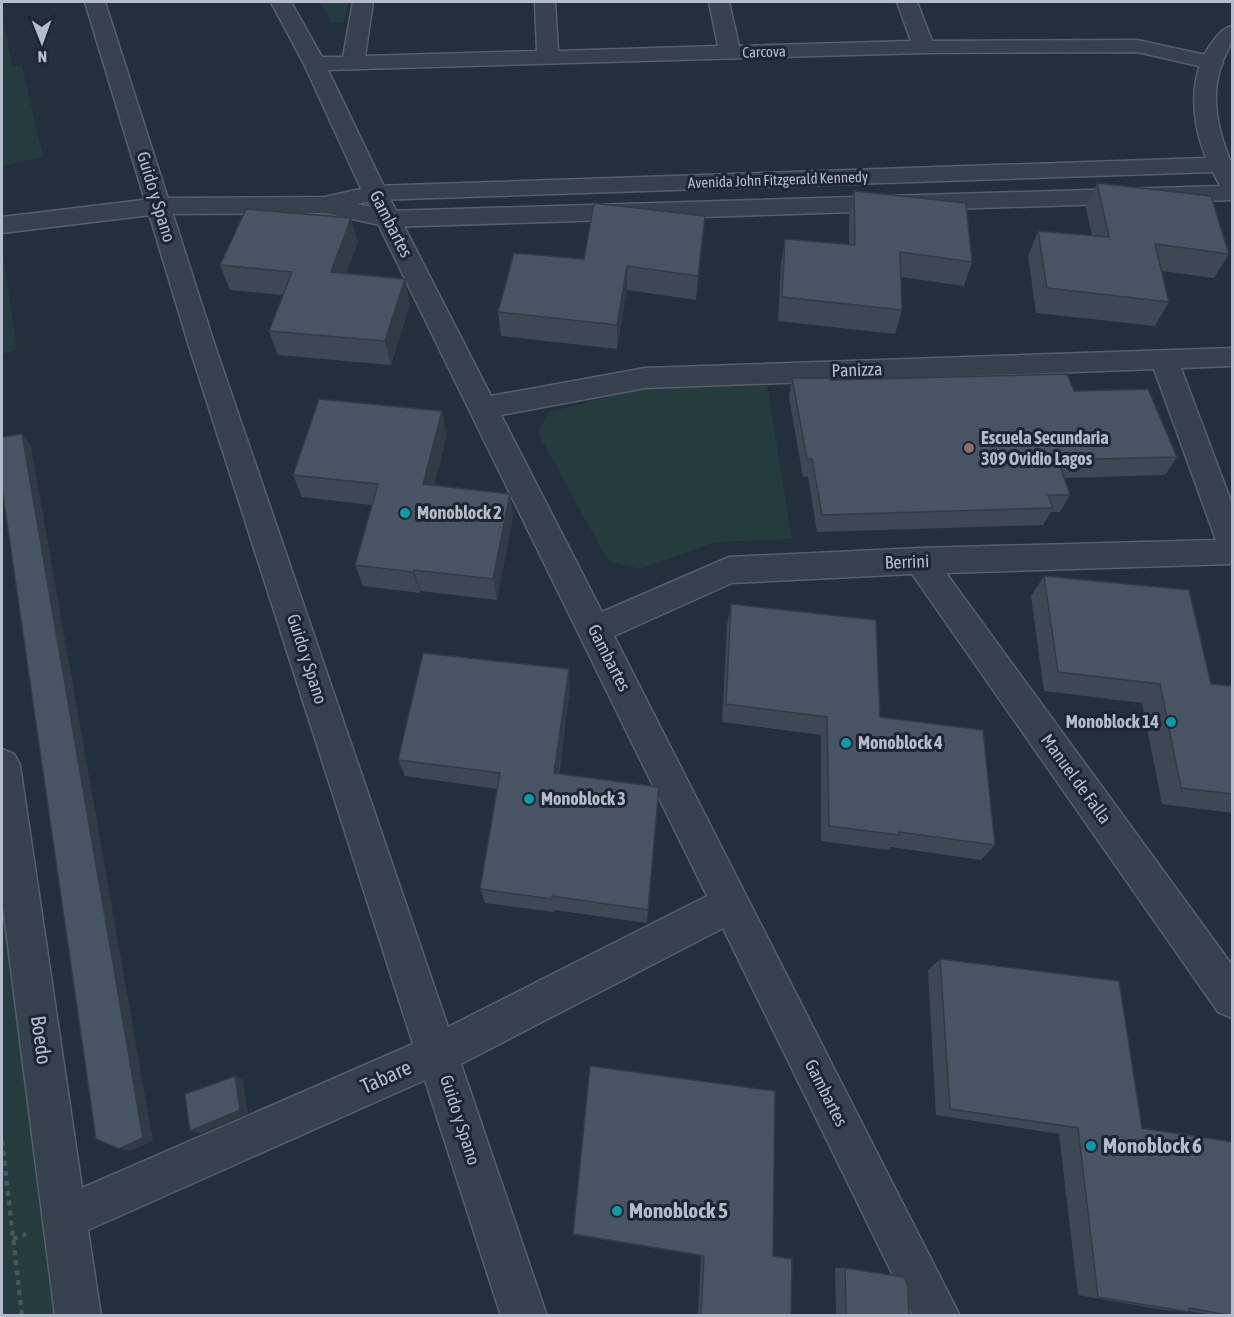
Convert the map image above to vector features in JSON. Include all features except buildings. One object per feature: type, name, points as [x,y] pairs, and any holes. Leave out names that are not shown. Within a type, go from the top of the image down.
[{"type":"street","name":"Guido y Spano","points":[[95,2],[202,346],[524,1316]]},
{"type":"street","name":"Gambartes","points":[[281,2],[315,64],[382,206],[937,1316]]},
{"type":"street","points":[[353,62],[363,2]]},
{"type":"street","points":[[545,2],[548,58]]},
{"type":"street","points":[[719,2],[730,53]]},
{"type":"street","points":[[907,2],[924,47]]},
{"type":"street","points":[[1229,178],[1206,128],[1204,93],[1212,63],[1233,32]]},
{"type":"street","name":"Carcova","points":[[315,64],[924,47],[1137,46],[1212,63]]},
{"type":"street","name":"Avenida John Fitzgerald Kennedy","points":[[2,225],[159,206],[382,206],[1229,178]]},
{"type":"street","name":"Panizza","points":[[484,408],[645,378],[1233,357]]},
{"type":"street","points":[[1164,359],[1233,543]]},
{"type":"street","name":"Berrini","points":[[595,630],[729,570],[920,561],[1233,552]]},
{"type":"street","name":"Manuel de Falla","points":[[920,561],[1233,998]]},
{"type":"street","name":"Boedo","points":[[2,765],[78,1316]]},
{"type":"street","name":"Tabare","points":[[66,1217],[438,1054],[731,904]]},
{"type":"path","points":[[2,1141],[22,1316]]},
{"type":"green space","points":[[320,2],[349,2],[344,22],[331,23]]},
{"type":"green space","points":[[2,16],[13,67],[22,66],[43,157],[2,166]]},
{"type":"green space","points":[[2,247],[17,350],[2,354]]},
{"type":"green space","points":[[767,385],[792,539],[715,542],[641,569],[608,561],[538,433],[549,412],[640,389]]},
{"type":"green space","points":[[2,765],[78,1315],[2,1315]]},
{"type":"place","name":"Escuela Secundaria 309 Ovidio Lagos","points":[[969,448]]},
{"type":"place","name":"Monoblock 2","points":[[405,513]]},
{"type":"place","name":"Monoblock 14","points":[[1171,722]]},
{"type":"place","name":"Monoblock 4","points":[[846,743]]},
{"type":"place","name":"Monoblock 3","points":[[529,799]]},
{"type":"place","name":"Monoblock 6","points":[[1091,1146]]},
{"type":"place","name":"Monoblock 5","points":[[617,1211]]}]
